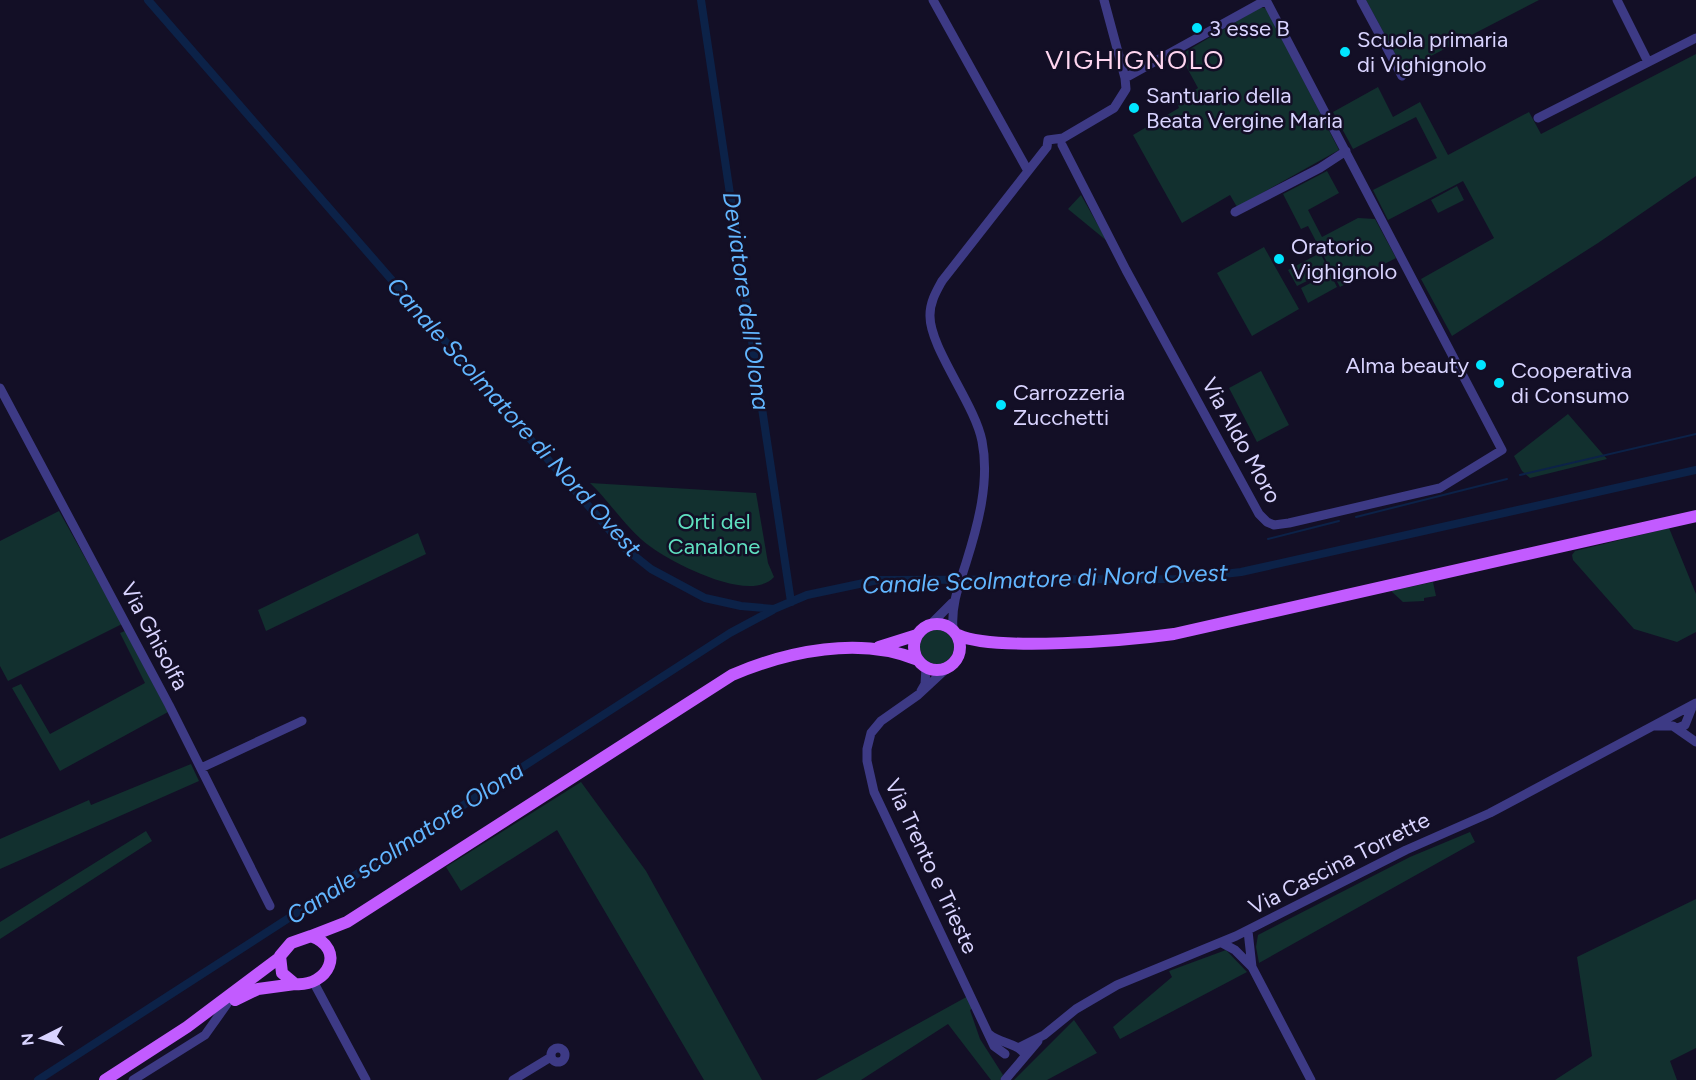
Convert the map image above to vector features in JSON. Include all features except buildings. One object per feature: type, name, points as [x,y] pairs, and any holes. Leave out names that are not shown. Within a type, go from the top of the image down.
[{"type":"main road","points":[[187,1027],[279,958],[291,943],[347,922],[732,675],[764,662],[796,654],[875,648],[917,635],[931,624],[941,624],[973,642],[996,643],[1126,639],[1174,634],[1696,516]]},
{"type":"main road","points":[[956,632],[961,645],[958,658]]},
{"type":"main road","points":[[917,635],[914,646],[922,664]]},
{"type":"main road","points":[[875,648],[901,653],[922,664],[946,669],[958,658],[996,643]]},
{"type":"main road","points":[[105,1080],[187,1027],[258,988],[314,983],[325,975],[330,965],[330,952],[334,940],[347,922]]},
{"type":"main road","points":[[311,936],[327,944],[330,952]]},
{"type":"main road","points":[[279,958],[282,973],[295,984]]},
{"type":"street","points":[[933,0],[938,5],[1028,171]]},
{"type":"street","points":[[931,624],[949,609],[955,598],[967,560],[982,496],[984,455],[978,424],[935,337],[930,320],[934,295],[942,281],[1040,156],[1114,108],[1126,90],[1125,78],[1104,0]]},
{"type":"street","points":[[1125,78],[1266,0],[1346,151],[1320,168],[1235,212]]},
{"type":"street","points":[[1361,0],[1402,76]]},
{"type":"street","points":[[1617,0],[1648,62]]},
{"type":"street","points":[[1538,118],[1696,38]]},
{"type":"street","name":"Via Aldo Moro","points":[[1058,146],[1259,514],[1274,525],[1440,488],[1502,450],[1346,151]]},
{"type":"street","name":"Via Ghisolfa","points":[[0,388],[201,768],[270,906]]},
{"type":"street","points":[[955,598],[956,632]]},
{"type":"street","points":[[918,695],[925,684],[922,664]]},
{"type":"street","name":"Via Trento e Trieste","points":[[946,669],[918,695],[881,721],[871,733],[867,749],[870,781],[994,1046],[1014,1060]]},
{"type":"street","points":[[1693,739],[1679,721],[1695,704]]},
{"type":"street","points":[[201,768],[302,721]]},
{"type":"street","name":"Via Cascina Torrette","points":[[1014,1060],[1076,1009],[1117,985],[1248,931],[1414,846],[1499,809],[1654,726],[1679,721]]},
{"type":"street","points":[[1248,931],[1252,966]]},
{"type":"street","points":[[1222,943],[1235,950],[1252,966],[1311,1080]]},
{"type":"street","points":[[314,983],[366,1080]]},
{"type":"street","points":[[133,1080],[205,1035],[227,1004]]},
{"type":"street","points":[[989,1034],[1016,1046]]},
{"type":"street","name":"Via Cascina Torrette","points":[[1016,1046],[1044,1035]]},
{"type":"street","points":[[1004,1080],[1014,1060],[1016,1046]]},
{"type":"street","points":[[1014,1060],[1016,1046]]},
{"type":"street","points":[[513,1080],[551,1057]]},
{"type":"green space","points":[[1366,0],[1539,0],[1404,70]]},
{"type":"green space","points":[[1261,7],[1267,9],[1339,150],[1237,207],[1230,195],[1182,223],[1133,135],[1179,108],[1177,102],[1198,88],[1180,55]]},
{"type":"green space","points":[[1696,54],[1696,176],[1598,243],[1452,336],[1421,279],[1494,238],[1463,181],[1388,220],[1373,190],[1437,158],[1416,117],[1353,149],[1333,112],[1378,87],[1393,117],[1420,102],[1448,155],[1529,112],[1541,134]]},
{"type":"green space","points":[[1327,171],[1339,193],[1308,210],[1322,237],[1358,218],[1375,219],[1396,258],[1340,287],[1308,226],[1301,229],[1283,194]]},
{"type":"green space","points":[[1457,186],[1464,200],[1438,213],[1431,200]]},
{"type":"green space","points":[[1081,195],[1107,241],[1068,209]]},
{"type":"green space","points":[[1264,247],[1299,309],[1252,336],[1217,273]]},
{"type":"green space","points":[[1320,253],[1329,270],[1297,286],[1288,270]]},
{"type":"green space","points":[[1330,273],[1337,287],[1308,303],[1301,288]]},
{"type":"green space","points":[[1261,371],[1289,425],[1257,442],[1229,388]]},
{"type":"green space","points":[[1568,414],[1607,459],[1530,478],[1522,471],[1514,456]]},
{"type":"green space","name":"Orti del Canalone","points":[[590,483],[756,493],[768,563],[774,577],[763,584],[748,586],[730,584],[693,571],[642,540]]},
{"type":"green space","points":[[59,511],[122,624],[8,681],[0,666],[0,541]]},
{"type":"green space","points":[[1669,528],[1696,594],[1696,632],[1677,642],[1634,629],[1573,560],[1572,555],[1575,551]]},
{"type":"green space","points":[[418,533],[426,554],[266,631],[258,610]]},
{"type":"green space","points":[[1433,582],[1436,596],[1424,598],[1424,601],[1403,602],[1391,591]]},
{"type":"green space","points":[[937,630],[949,635],[954,647],[949,659],[937,664],[925,659],[920,647],[925,635]]},
{"type":"green space","points":[[125,631],[168,712],[60,771],[12,688],[21,684],[50,734],[145,683],[120,633]]},
{"type":"green space","points":[[191,764],[199,781],[0,869],[0,839],[89,800],[91,805]]},
{"type":"green space","points":[[581,782],[646,871],[762,1080],[704,1080],[557,830],[461,891],[446,867]]},
{"type":"green space","points":[[146,831],[152,841],[0,939],[0,922]]},
{"type":"green space","points":[[1470,832],[1475,842],[1259,963],[1256,947],[1258,935],[1410,857]]},
{"type":"green space","points":[[1696,899],[1696,1048],[1670,1061],[1677,1080],[1555,1080],[1592,1056],[1577,957]]},
{"type":"green space","points":[[1226,950],[1247,972],[1120,1039],[1113,1027],[1172,977],[1169,971]]},
{"type":"green space","points":[[970,995],[975,1007],[970,1010],[980,1039],[1003,1075],[1000,1080],[991,1080],[948,1024],[861,1080],[816,1080]]},
{"type":"green space","points":[[1074,1020],[1097,1053],[1047,1080],[1014,1080]]},
{"type":"waterway","name":"Canale Scolmatore di Nord Ovest","points":[[148,0],[626,549],[651,569],[705,598],[741,606],[774,609],[807,595],[878,580],[1181,579],[1241,572],[1696,470]]},
{"type":"waterway","name":"Deviatore dell'Olona","points":[[701,0],[791,602]]},
{"type":"waterway","points":[[1520,475],[1696,434]]},
{"type":"waterway","points":[[1356,517],[1507,479]]},
{"type":"waterway","points":[[1268,539],[1339,521]]},
{"type":"waterway","name":"Canale scolmatore Olona","points":[[38,1080],[730,633],[773,610]]},
{"type":"place","name":"3 esse B","points":[[1197,28]]},
{"type":"place","name":"Scuola primaria di Vighignolo","points":[[1345,52]]},
{"type":"place","name":"Santuario della Beata Vergine Maria","points":[[1134,108]]},
{"type":"place","name":"Oratorio Vighignolo","points":[[1279,259]]},
{"type":"place","name":"Alma beauty","points":[[1481,365]]},
{"type":"place","name":"Cooperativa di Consumo","points":[[1499,383]]},
{"type":"place","name":"Carrozzeria Zucchetti","points":[[1001,405]]},
{"type":"district","name":"VIGHIGNOLO","points":[[1135,60]]}]
